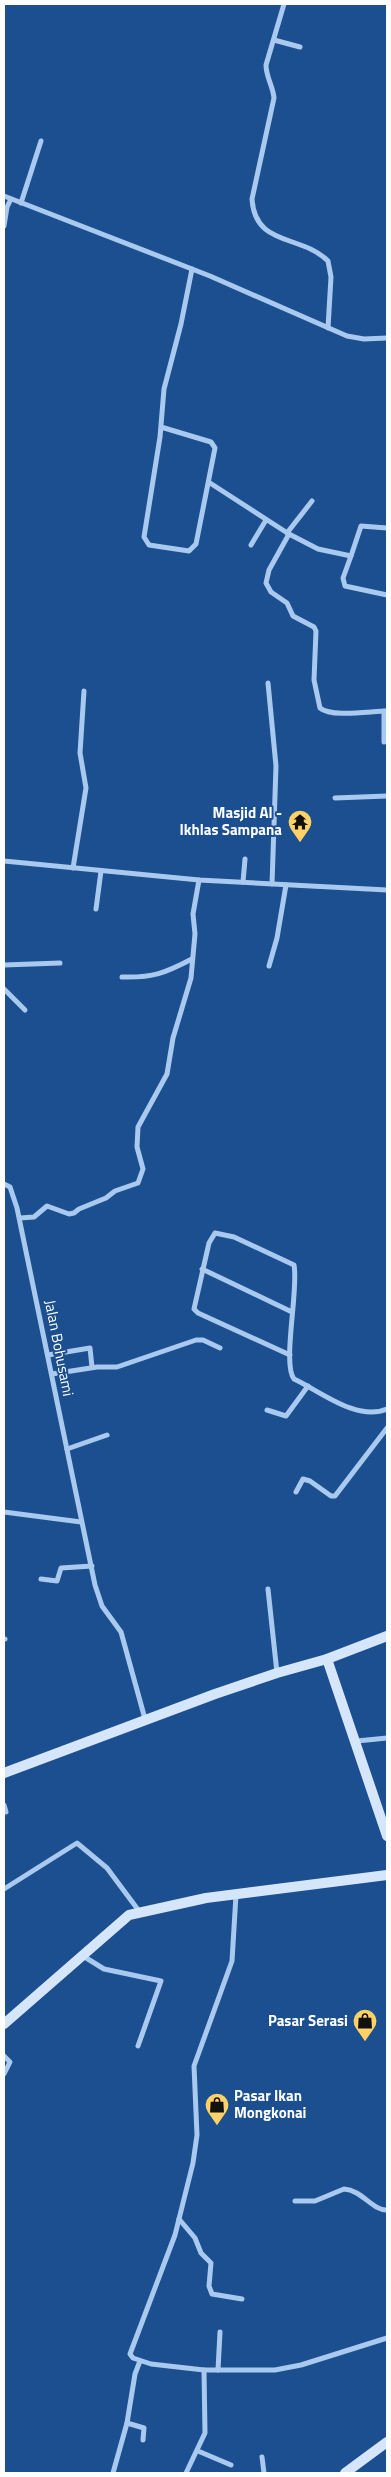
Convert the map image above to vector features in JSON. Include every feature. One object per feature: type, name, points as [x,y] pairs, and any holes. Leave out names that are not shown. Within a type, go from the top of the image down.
[{"type":"street","points":[[284,4],[266,73],[273,89],[272,108],[252,206],[256,220],[265,229],[310,250],[328,261],[331,277],[328,328]]},
{"type":"street","points":[[274,40],[300,47]]},
{"type":"street","points":[[21,203],[41,141]]},
{"type":"street","points":[[4,196],[192,269],[354,338],[387,338]]},
{"type":"street","points":[[4,226],[7,207],[11,200]]},
{"type":"street","points":[[161,427],[211,442],[214,445],[210,483],[193,549],[189,551],[149,545],[145,541],[147,508],[161,427],[164,390],[181,324],[192,269]]},
{"type":"street","points":[[210,483],[288,533],[326,552],[351,556]]},
{"type":"street","points":[[312,501],[288,533],[269,570],[266,583],[267,588],[287,603],[294,616],[314,627],[316,631],[314,680],[320,708],[327,712],[344,713],[386,711],[384,742]]},
{"type":"street","points":[[251,545],[266,520]]},
{"type":"street","points":[[387,528],[361,526],[343,578],[345,586],[387,595]]},
{"type":"street","points":[[268,683],[276,766],[272,884]]},
{"type":"street","points":[[73,868],[86,788],[80,753],[84,691]]},
{"type":"street","points":[[335,798],[387,796]]},
{"type":"street","points":[[243,882],[245,859]]},
{"type":"street","points":[[4,861],[198,880],[387,890]]},
{"type":"street","points":[[96,909],[101,871]]},
{"type":"street","points":[[20,1218],[34,1217],[47,1206],[69,1214],[74,1213],[106,1198],[115,1191],[138,1182],[142,1169],[137,1147],[138,1127],[167,1074],[173,1038],[191,978],[195,934],[194,914],[198,880]]},
{"type":"street","points":[[269,966],[277,938],[286,885]]},
{"type":"street","points":[[122,977],[149,978],[171,970],[192,959]]},
{"type":"street","points":[[4,965],[60,963]]},
{"type":"street","points":[[4,989],[26,1010]]},
{"type":"street","name":"Jalan Bohusami","points":[[4,1184],[12,1192],[20,1218],[81,1522],[102,1606],[121,1632],[145,1719]]},
{"type":"street","points":[[290,1355],[198,1313],[193,1305],[211,1237],[216,1233],[234,1236],[290,1262],[294,1268],[290,1355],[292,1376],[352,1408],[374,1413],[387,1409]]},
{"type":"street","points":[[202,1269],[292,1312]]},
{"type":"street","points":[[52,1374],[92,1367],[117,1367],[196,1340],[209,1342],[220,1348]]},
{"type":"street","points":[[48,1355],[90,1348],[92,1367]]},
{"type":"street","points":[[267,1410],[286,1416],[308,1386]]},
{"type":"street","points":[[296,1492],[303,1479],[310,1481],[331,1496],[335,1496],[387,1428]]},
{"type":"street","points":[[67,1449],[107,1435]]},
{"type":"street","points":[[4,1512],[81,1522]]},
{"type":"street","points":[[40,1579],[56,1581],[61,1568],[92,1566]]},
{"type":"street","points":[[268,1589],[277,1672]]},
{"type":"street","points":[[4,1773],[211,1695],[277,1672],[327,1659],[387,1636]]},
{"type":"street","points":[[327,1659],[384,1815],[387,1836]]},
{"type":"street","points":[[356,1741],[387,1738]]},
{"type":"street","points":[[4,1805],[6,1812]]},
{"type":"street","points":[[4,1889],[77,1843],[107,1868],[139,1911]]},
{"type":"street","points":[[4,2024],[129,1915],[139,1911],[194,1901],[387,1875]]},
{"type":"street","points":[[236,1895],[232,1961],[194,2066],[198,2134],[193,2163],[179,2219],[159,2279],[131,2346],[130,2354],[133,2358],[140,2361],[204,2370],[250,2372],[287,2368],[387,2338]]},
{"type":"street","points":[[83,1956],[104,1969],[161,1981],[138,2046]]},
{"type":"street","points":[[4,2056],[10,2062],[4,2074]]},
{"type":"street","points":[[295,2201],[315,2201],[344,2189],[349,2189],[358,2192],[380,2210],[387,2210]]},
{"type":"street","points":[[179,2219],[195,2238],[201,2253],[211,2263],[209,2286],[212,2294],[242,2299]]},
{"type":"street","points":[[218,2370],[220,2332]]},
{"type":"street","points":[[113,2473],[127,2423],[135,2374],[140,2361]]},
{"type":"street","points":[[186,2473],[205,2433],[204,2370]]},
{"type":"street","points":[[127,2423],[144,2428],[143,2440]]},
{"type":"street","points":[[345,2473],[387,2442]]},
{"type":"street","points":[[198,2451],[231,2465]]},
{"type":"street","points":[[262,2457],[264,2473]]},
{"type":"place","name":"Masjid Al - Ikhlas Sampana","points":[[300,843]]},
{"type":"place","name":"Pasar Serasi","points":[[365,2042]]},
{"type":"place","name":"Pasar Ikan Mongkonai","points":[[217,2126]]}]
